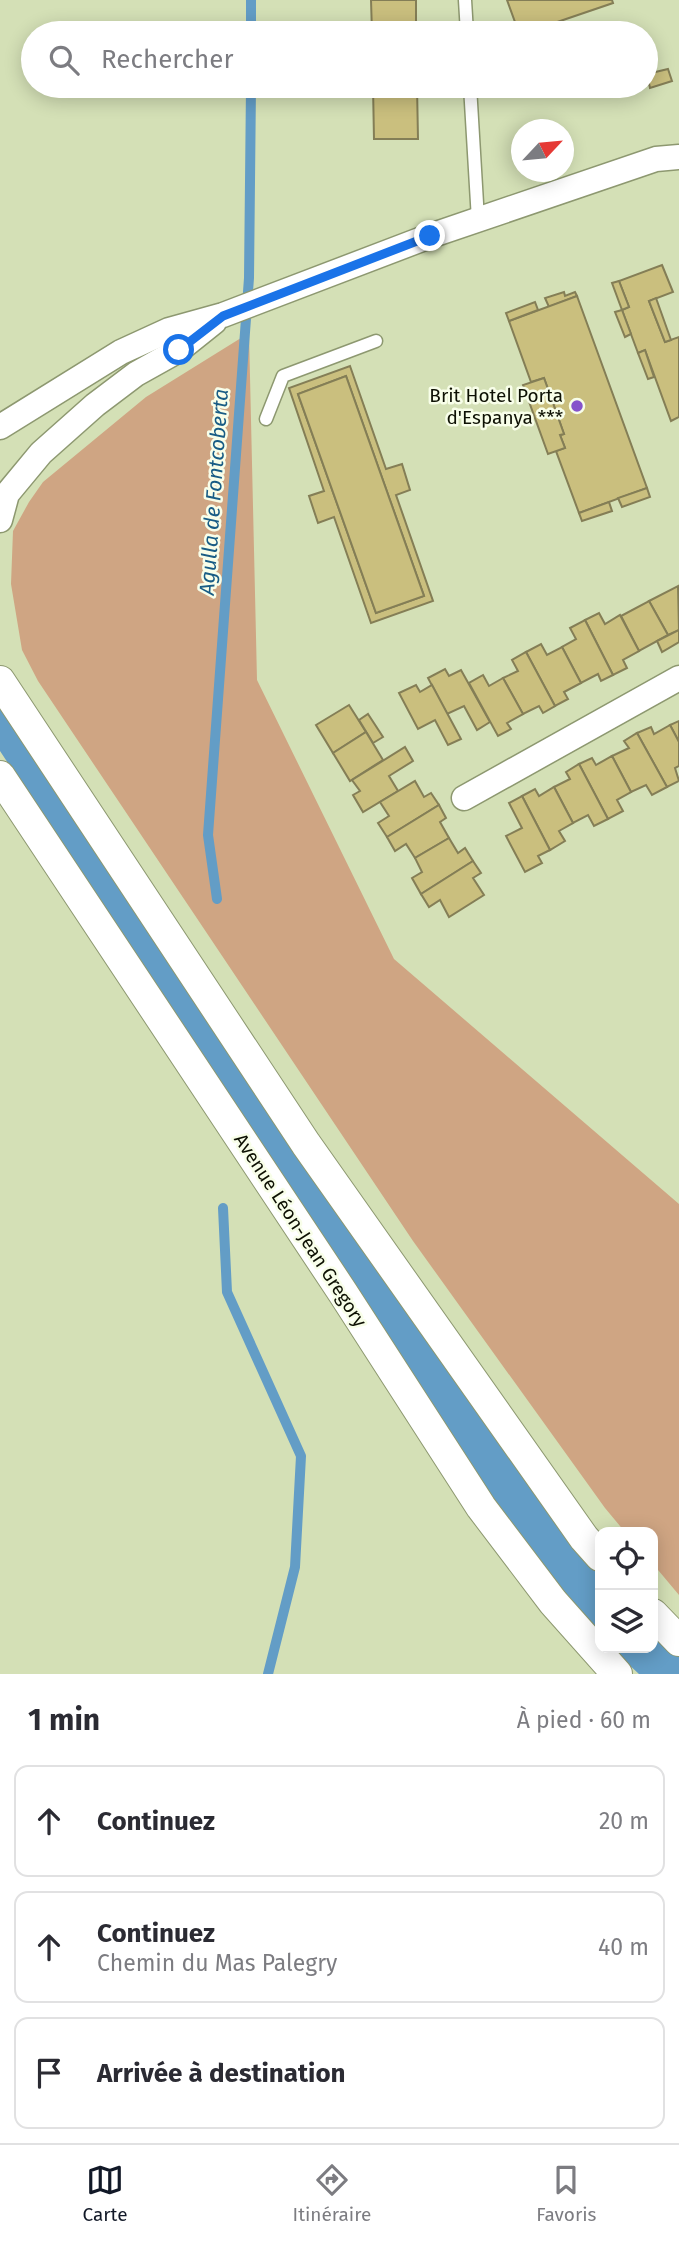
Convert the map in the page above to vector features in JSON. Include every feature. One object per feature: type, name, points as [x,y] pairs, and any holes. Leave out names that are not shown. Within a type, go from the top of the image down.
[{"type":"street","points":[[0,427],[121,352],[169,330],[223,316],[327,274],[656,159],[679,157]]},
{"type":"street","points":[[0,520],[7,494],[41,453],[136,373],[179,350],[223,316]]},
{"type":"street","points":[[464,797],[679,678]]},
{"type":"street","points":[[0,681],[306,1144],[595,1550]]},
{"type":"street","name":"Avenue Léon-Jean Gregory","points":[[0,776],[343,1293],[481,1507],[553,1602],[617,1674]]},
{"type":"street","points":[[658,1619],[679,1641]]},
{"type":"lane","points":[[465,0],[466,21]]},
{"type":"lane","points":[[471,98],[478,220]]},
{"type":"lane","points":[[267,419],[283,376],[376,341]]},
{"type":"shaded area","points":[[249,333],[257,680],[394,959],[679,1204],[679,1595],[658,1570],[658,1527],[621,1527],[605,1508],[413,1241],[38,681],[22,650],[11,584],[13,531],[43,482],[146,397]]},
{"type":"water","points":[[0,694],[595,1564],[595,1632],[512,1526],[0,751]]},
{"type":"water","points":[[658,1634],[679,1655],[679,1674],[639,1674],[616,1653],[658,1653]]},
{"type":"building","points":[[371,0],[416,0],[416,21],[372,21]]},
{"type":"building","points":[[507,0],[612,0],[613,3],[560,21],[515,21]]},
{"type":"building","points":[[668,69],[672,81],[658,85],[658,71]]},
{"type":"building","points":[[373,98],[417,98],[418,139],[374,139]]},
{"type":"building","points":[[662,265],[673,292],[649,301],[665,342],[679,337],[679,417],[671,421],[645,350],[638,353],[622,310],[629,307],[619,281]]},
{"type":"building","points":[[619,281],[629,307],[622,310],[612,283]]},
{"type":"building","points":[[564,292],[565,296],[575,292],[577,296],[549,307],[545,298]]},
{"type":"building","points":[[577,296],[647,488],[579,513],[556,451],[565,448],[560,435],[564,434],[544,378],[531,382],[509,321]]},
{"type":"building","points":[[656,298],[671,340],[665,342],[649,301]]},
{"type":"building","points":[[535,302],[538,310],[509,321],[506,313]]},
{"type":"building","points":[[622,310],[631,334],[625,337],[615,312]]},
{"type":"building","points":[[645,350],[654,377],[648,379],[638,353]]},
{"type":"building","points":[[350,366],[386,469],[402,464],[410,490],[396,495],[433,601],[371,623],[334,517],[318,523],[309,496],[324,491],[289,388]],"holes":[[[346,376],[424,596],[376,613],[298,394]]]},
{"type":"building","points":[[346,376],[424,596],[376,613],[298,394]]},
{"type":"building","points":[[544,378],[564,434],[560,435],[565,448],[548,454],[523,385]]},
{"type":"building","points":[[647,488],[650,497],[622,507],[618,498]]},
{"type":"building","points":[[609,502],[612,511],[582,521],[579,513]]},
{"type":"building","points":[[678,586],[679,630],[668,635],[649,601]]},
{"type":"building","points":[[649,601],[668,635],[639,651],[621,616]]},
{"type":"building","points":[[599,613],[605,624],[620,615],[639,651],[623,660],[627,668],[613,675],[585,620]]},
{"type":"building","points":[[585,620],[613,675],[601,681],[598,674],[581,683],[562,647],[576,639],[570,628]]},
{"type":"building","points":[[679,630],[679,642],[662,652],[657,641]]},
{"type":"building","points":[[541,644],[547,655],[562,647],[581,683],[564,692],[568,699],[555,706],[526,652]]},
{"type":"building","points":[[526,652],[555,706],[543,713],[539,706],[523,714],[503,678],[518,671],[512,660]]},
{"type":"building","points":[[445,669],[449,676],[461,670],[490,722],[477,730],[464,706],[447,714],[428,678]]},
{"type":"building","points":[[483,675],[489,686],[503,678],[523,714],[507,723],[511,729],[498,736],[469,683]]},
{"type":"building","points":[[416,685],[420,692],[432,685],[461,739],[448,745],[435,720],[418,729],[399,693]]},
{"type":"building","points":[[349,705],[366,732],[333,753],[316,725]]},
{"type":"building","points":[[368,714],[383,737],[373,743],[359,720]]},
{"type":"building","points":[[679,721],[679,742],[670,725]]},
{"type":"building","points":[[670,725],[679,742],[679,766],[675,768],[679,781],[667,787],[637,733],[651,727],[654,734]]},
{"type":"building","points":[[366,732],[383,760],[350,781],[333,753]]},
{"type":"building","points":[[637,733],[667,787],[652,795],[646,785],[631,792],[612,756],[629,748],[624,741]]},
{"type":"building","points":[[405,747],[413,761],[389,776],[398,791],[363,812],[353,795],[360,791],[352,780]]},
{"type":"building","points":[[612,756],[631,792],[617,800],[623,811],[608,819],[579,764],[592,758],[596,765]]},
{"type":"building","points":[[579,764],[608,819],[594,826],[588,815],[573,823],[554,787],[570,779],[566,772]]},
{"type":"building","points":[[415,781],[424,797],[431,793],[439,805],[387,837],[378,823],[389,816],[380,802]]},
{"type":"building","points":[[554,787],[573,823],[559,831],[565,841],[550,850],[522,796],[535,789],[539,796]]},
{"type":"building","points":[[522,796],[550,850],[538,856],[542,863],[525,872],[506,836],[522,828],[509,803]]},
{"type":"building","points":[[439,805],[446,818],[440,822],[449,838],[415,858],[406,844],[395,851],[387,837]]},
{"type":"building","points":[[449,838],[458,853],[465,848],[473,861],[421,894],[412,878],[422,872],[415,858]]},
{"type":"building","points":[[473,861],[481,873],[473,878],[484,895],[449,917],[440,900],[429,907],[421,894]]},
{"type":"waterway","name":"Agulla de Fontcoberta","points":[[251,0],[251,21]]},
{"type":"waterway","name":"Agulla de Fontcoberta","points":[[217,899],[208,835],[249,278],[251,98]]},
{"type":"waterway","name":"Agulla de Fontcoberta","points":[[223,1208],[227,1292],[301,1456],[295,1567],[268,1674]]},
{"type":"place","name":"Brit Hotel Porta d'Espanya ***","points":[[577,406]]},
{"type":"route","points":[[179,350],[223,316],[430,236]]}]
